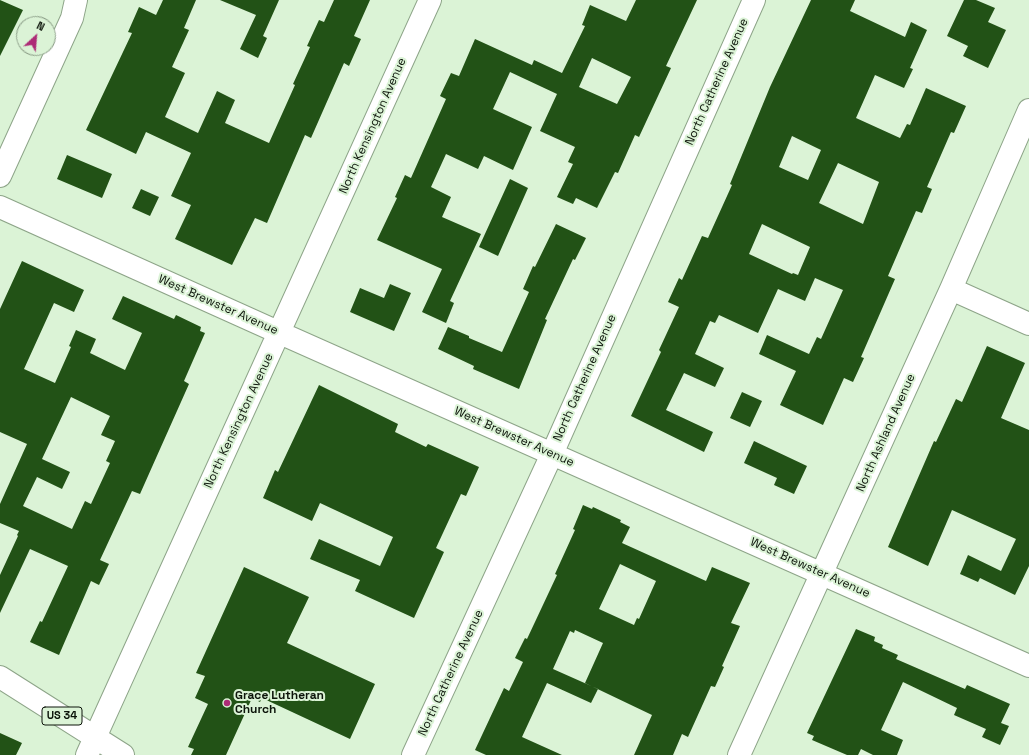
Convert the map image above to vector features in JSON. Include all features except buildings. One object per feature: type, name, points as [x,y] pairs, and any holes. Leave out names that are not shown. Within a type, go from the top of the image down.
[{"type":"street","points":[[0,176],[72,18],[76,0]]},
{"type":"street","name":"North Kensington Avenue","points":[[91,746],[280,333],[430,0]]},
{"type":"street","name":"North Catherine Avenue","points":[[413,755],[552,454],[754,0]]},
{"type":"street","name":"North Ashland Avenue","points":[[738,755],[951,289],[1029,110]]},
{"type":"street","name":"West Brewster Avenue","points":[[0,207],[1029,666]]},
{"type":"street","points":[[951,289],[1029,324]]},
{"type":"street","name":"US 34","points":[[0,677],[91,746],[123,755]]},
{"type":"place","name":"Grace Lutheran Church","points":[[227,703]]}]
